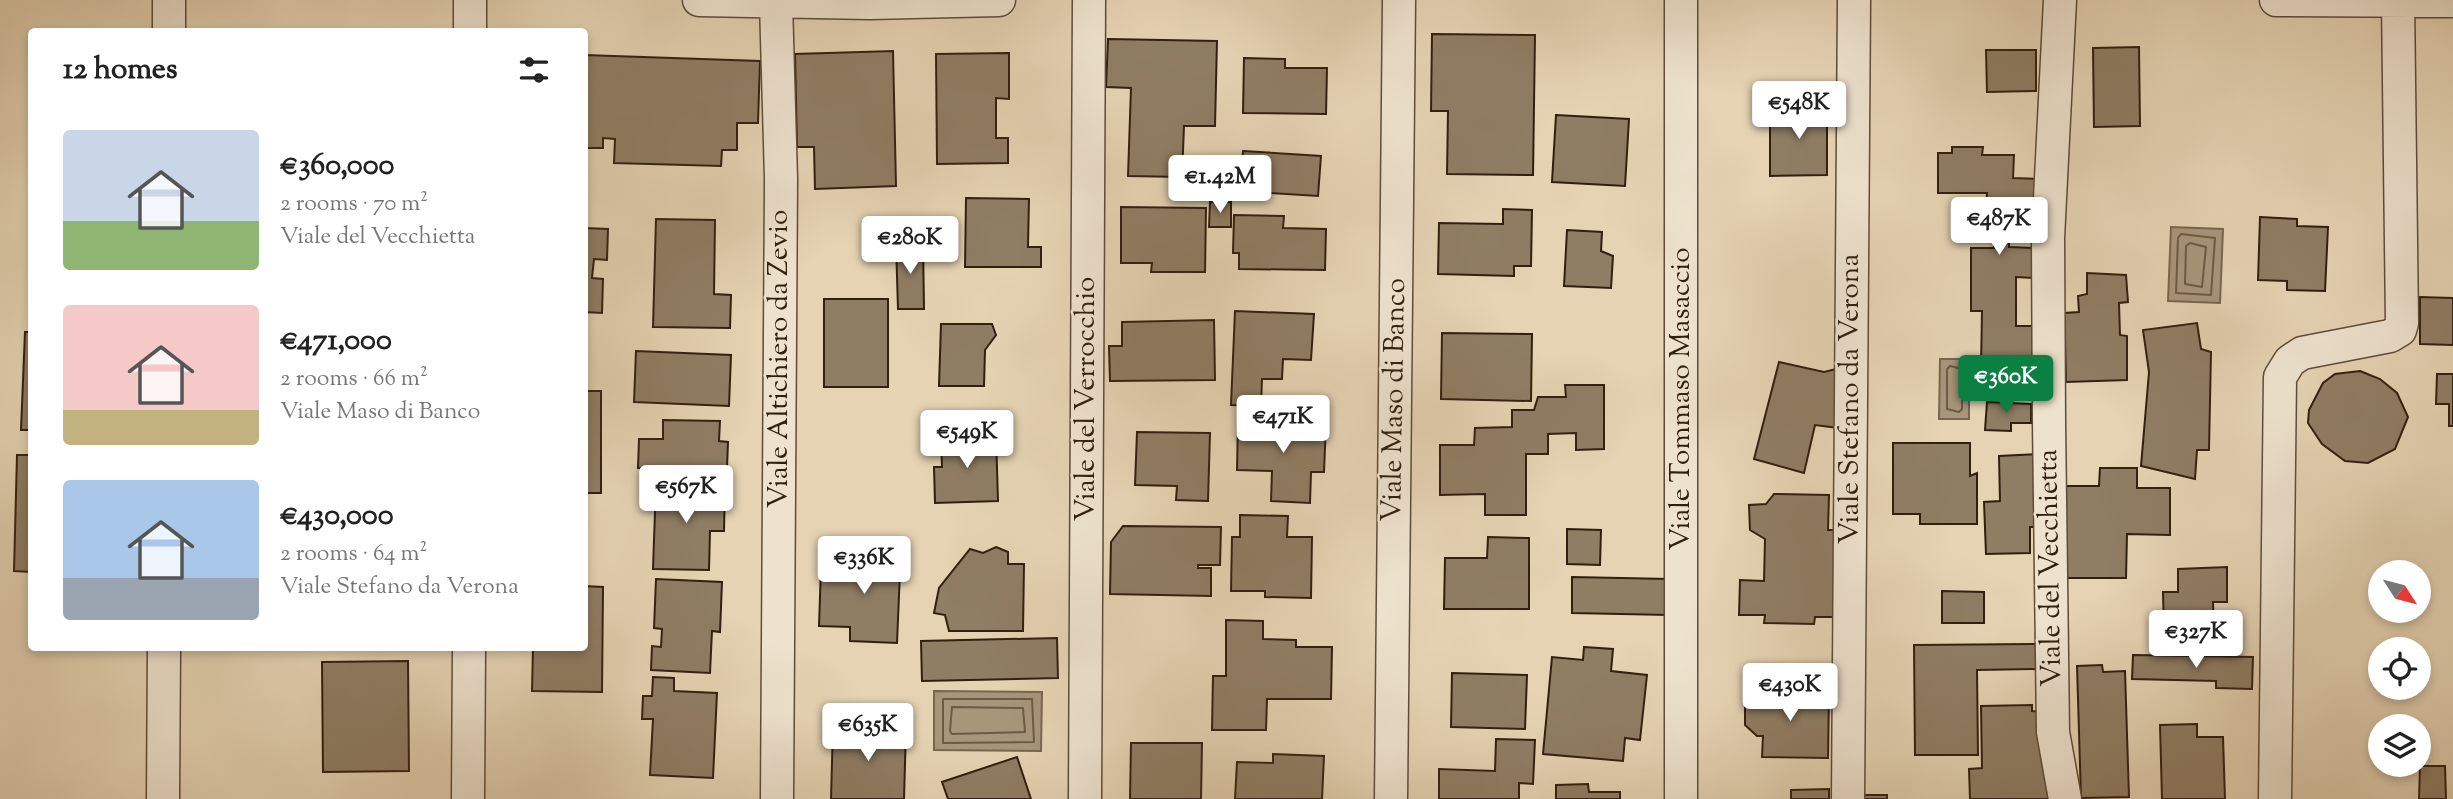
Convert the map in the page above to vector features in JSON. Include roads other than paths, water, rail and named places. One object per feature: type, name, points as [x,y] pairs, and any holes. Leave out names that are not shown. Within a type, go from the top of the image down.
[{"type":"street","points":[[169,0],[169,28]]},
{"type":"street","points":[[470,0],[470,28]]},
{"type":"street","points":[[699,0],[776,3],[999,0]]},
{"type":"street","name":"Viale del Verrocchio","points":[[1085,799],[1089,0]]},
{"type":"street","name":"Viale Maso di Banco","points":[[1391,799],[1399,0]]},
{"type":"street","name":"Viale Tommaso Masaccio","points":[[1681,0],[1681,799]]},
{"type":"street","name":"Viale Stefano da Verona","points":[[1849,799],[1854,0]]},
{"type":"street","name":"Viale del Vecchietta","points":[[2060,0],[2048,238],[2049,422],[2053,732],[2065,799]]},
{"type":"street","points":[[2276,0],[2438,1]]},
{"type":"street","points":[[2275,799],[2280,377],[2290,361],[2302,353],[2390,336],[2400,330],[2398,1]]},
{"type":"street","name":"Viale Altichiero da Zevio","points":[[776,3],[781,179],[777,799]]},
{"type":"street","points":[[163,799],[164,651]]},
{"type":"street","points":[[468,799],[469,651]]},
{"type":"water","points":[[2171,227],[2223,229],[2220,303],[2168,301]]},
{"type":"water","points":[[1940,359],[1969,359],[1969,419],[1939,419]]},
{"type":"water","points":[[934,691],[1042,692],[1041,751],[934,750]]}]
